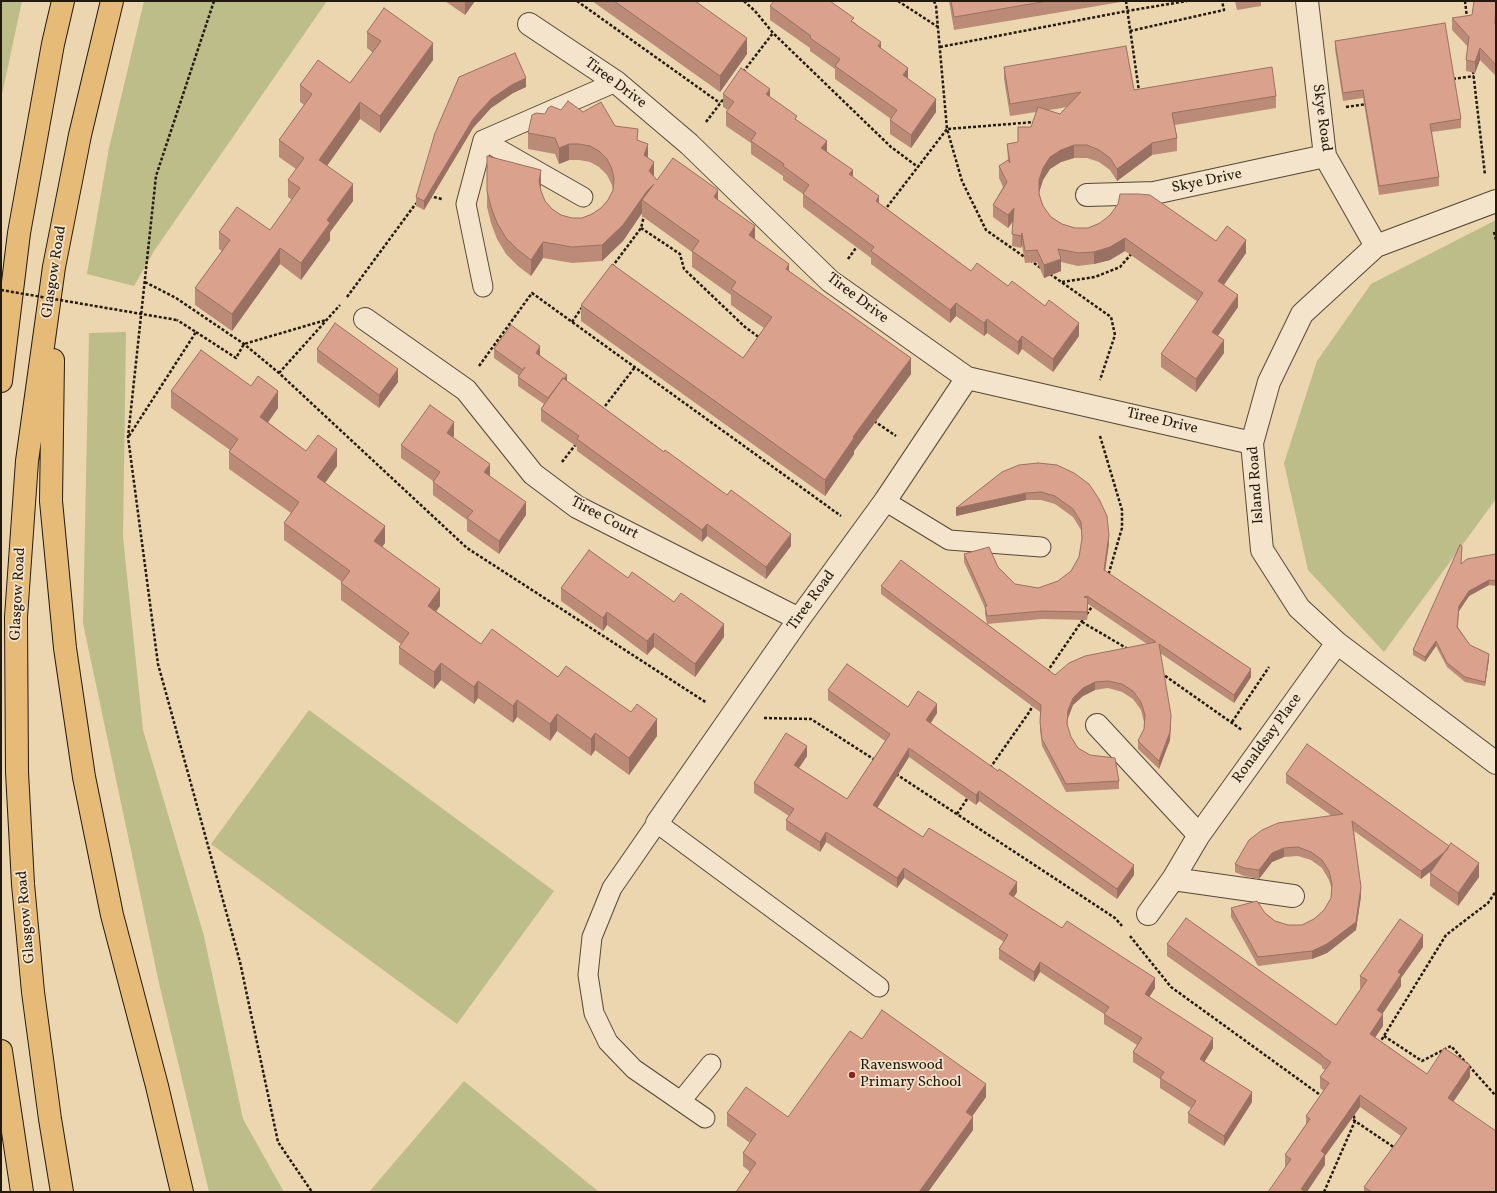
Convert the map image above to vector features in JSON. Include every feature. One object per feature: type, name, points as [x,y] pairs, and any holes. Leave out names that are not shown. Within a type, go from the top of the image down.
[{"type":"main road","points":[[1,271],[63,1]]},
{"type":"main road","name":"Glasgow Road","points":[[62,1192],[50,1119],[33,992],[24,884],[17,772],[16,617],[27,461],[54,267],[80,135],[112,1]]},
{"type":"main road","points":[[1,381],[19,233],[53,44]]},
{"type":"main road","points":[[54,267],[51,501],[65,648],[84,777],[112,915],[157,1086],[182,1192]]},
{"type":"main road","points":[[1,1051],[22,1192]]},
{"type":"street","name":"Skye Road","points":[[1307,1],[1325,156],[1376,246]]},
{"type":"street","name":"Tiree Drive","points":[[529,24],[616,82],[689,144],[830,281],[966,378],[1252,442]]},
{"type":"street","name":"Skye Drive","points":[[1087,195],[1154,193],[1325,156]]},
{"type":"street","name":"Island Road","points":[[1492,202],[1376,246],[1302,314],[1269,382],[1252,442],[1262,550],[1299,608],[1337,643],[1496,763]]},
{"type":"street","name":"Tiree Court","points":[[365,319],[463,388],[533,474],[577,507],[799,619]]},
{"type":"street","name":"Tiree Road","points":[[657,824],[799,619],[885,501],[966,378]]},
{"type":"street","name":"Ronaldsay Place","points":[[1148,914],[1173,879],[1199,835],[1337,643]]},
{"type":"street","points":[[1097,726],[1199,835]]},
{"type":"street","points":[[1173,879],[1293,896]]},
{"type":"lane","points":[[483,140],[616,82]]},
{"type":"lane","points":[[483,140],[583,197]]},
{"type":"lane","points":[[483,140],[466,204],[483,287]]},
{"type":"lane","points":[[885,501],[949,540],[1041,547]]},
{"type":"lane","points":[[705,1118],[634,1069],[608,1042],[594,1013],[588,975],[592,937],[612,888],[657,824],[879,987]]},
{"type":"lane","points":[[681,1101],[711,1064]]},
{"type":"path","points":[[214,1],[156,176],[128,437],[158,664],[240,962],[278,1142],[312,1192]]},
{"type":"path","points":[[577,1],[720,103]]},
{"type":"path","points":[[744,1],[755,10],[773,33],[891,147],[918,167]]},
{"type":"path","points":[[898,1],[938,28]]},
{"type":"path","points":[[934,1],[936,6],[947,129],[962,181],[986,230],[1042,269]]},
{"type":"path","points":[[1126,1],[1140,97]]},
{"type":"path","points":[[940,47],[1187,1]]},
{"type":"path","points":[[1130,31],[1224,10],[1222,1]]},
{"type":"path","points":[[1465,1],[1467,24]]},
{"type":"path","points":[[742,74],[773,33]]},
{"type":"path","points":[[1473,68],[1496,240]]},
{"type":"path","points":[[1451,80],[1474,76]]},
{"type":"path","points":[[689,144],[729,92]]},
{"type":"path","points":[[1320,111],[1367,104],[1373,100]]},
{"type":"path","points":[[884,212],[947,129],[1041,121]]},
{"type":"path","points":[[426,196],[466,204]]},
{"type":"path","points":[[279,373],[343,302],[414,206],[420,201]]},
{"type":"path","points":[[609,272],[641,228],[645,214]]},
{"type":"path","points":[[641,228],[680,254],[684,269],[744,327],[764,341]]},
{"type":"path","points":[[830,281],[859,243]]},
{"type":"path","points":[[1061,282],[1095,277],[1120,266],[1133,252]]},
{"type":"path","points":[[1049,273],[1111,317],[1115,335],[1091,406],[1122,510],[1122,528],[1110,574],[1106,580]]},
{"type":"path","points":[[145,282],[176,298],[244,344],[279,373],[467,548],[731,718],[811,718],[877,762]]},
{"type":"path","points":[[1,290],[177,320],[236,358],[244,344],[327,319]]},
{"type":"path","points":[[463,388],[532,293],[862,532]]},
{"type":"path","points":[[572,322],[585,303]]},
{"type":"path","points":[[128,437],[196,332]]},
{"type":"path","points":[[597,416],[635,367]]},
{"type":"path","points":[[873,419],[918,452]]},
{"type":"path","points":[[546,484],[579,441]]},
{"type":"path","points":[[1044,678],[1047,671],[1094,604]]},
{"type":"path","points":[[1082,622],[1129,650]]},
{"type":"path","points":[[1232,722],[1269,667]]},
{"type":"path","points":[[1155,668],[1264,745]]},
{"type":"path","points":[[989,769],[1030,711],[1036,698]]},
{"type":"path","points":[[890,771],[1115,918],[1124,929]]},
{"type":"path","points":[[957,814],[970,795]]},
{"type":"path","points":[[1377,1049],[1446,934],[1488,903],[1496,891]]},
{"type":"path","points":[[1129,935],[1171,987],[1323,1098]]},
{"type":"path","points":[[1384,1036],[1422,1061],[1451,1046],[1496,1096]]},
{"type":"path","points":[[1324,1192],[1355,1121],[1352,1107]]},
{"type":"path","points":[[1349,1116],[1401,1152]]},
{"type":"green space","points":[[1,1],[22,1],[1,99]]},
{"type":"green space","points":[[144,1],[327,1],[154,251],[134,286],[87,274],[109,148]]},
{"type":"green space","points":[[1496,220],[1496,499],[1384,652],[1308,570],[1284,463],[1317,361],[1371,284]]},
{"type":"green space","points":[[126,332],[123,537],[143,730],[204,936],[243,1119],[284,1192],[209,1192],[159,983],[83,623],[89,333]]},
{"type":"green space","points":[[309,710],[554,891],[457,1024],[211,844]]},
{"type":"green space","points":[[464,1081],[599,1192],[369,1192]]},
{"type":"building","points":[[614,1],[695,1],[747,38],[720,76]]},
{"type":"building","points":[[774,1],[830,1],[854,18],[851,21],[881,42],[878,46],[908,68],[903,75],[936,99],[911,135],[890,120],[897,110],[835,66],[840,59],[810,38],[811,36],[770,6]]},
{"type":"building","points":[[951,1],[1048,1],[954,17]]},
{"type":"building","points":[[1474,1],[1496,1],[1496,65],[1480,48],[1475,62],[1466,60],[1469,37],[1452,18],[1472,15]]},
{"type":"building","points":[[384,8],[433,43],[380,116],[360,102],[319,160],[353,184],[327,220],[330,223],[301,263],[280,248],[232,314],[195,288],[230,240],[219,232],[237,207],[270,230],[300,188],[288,180],[304,158],[279,140],[312,94],[300,85],[318,60],[350,83],[381,41],[367,32]]},
{"type":"building","points":[[1445,23],[1461,119],[1430,124],[1439,177],[1379,186],[1363,90],[1343,93],[1335,41]]},
{"type":"building","points":[[1126,46],[1134,90],[1272,67],[1276,96],[1172,113],[1177,138],[1152,143],[1117,169],[1110,158],[1099,150],[1087,145],[1074,145],[1061,150],[1050,157],[1043,168],[1039,180],[1039,194],[1043,206],[1051,217],[1062,224],[1075,228],[1088,228],[1100,223],[1110,215],[1118,204],[1120,194],[1138,194],[1150,195],[1216,241],[1227,226],[1246,240],[1218,281],[1238,295],[1212,332],[1224,340],[1196,379],[1161,354],[1203,293],[1125,238],[1110,247],[1094,252],[1078,253],[1058,249],[1061,259],[1044,265],[1037,250],[1025,251],[1022,233],[1021,236],[1012,234],[1014,208],[1008,215],[993,205],[1007,182],[999,166],[1008,160],[1010,163],[1007,144],[1018,142],[1018,127],[1031,127],[1038,107],[1060,114],[1081,92],[1010,104],[1004,67]]},
{"type":"building","points":[[515,53],[526,78],[513,84],[491,99],[473,119],[424,201],[416,197],[435,133],[459,77]]},
{"type":"building","points":[[741,68],[770,89],[766,94],[797,116],[795,119],[827,141],[821,148],[853,170],[849,174],[879,196],[876,201],[971,271],[977,263],[1008,286],[1012,281],[1045,306],[1049,300],[1079,323],[1053,359],[1022,336],[1018,342],[987,319],[984,323],[956,303],[950,310],[871,251],[874,247],[803,194],[809,185],[783,166],[784,164],[751,141],[756,133],[726,112],[734,102],[723,94]]},
{"type":"building","points":[[568,101],[583,112],[601,102],[615,126],[638,129],[637,140],[648,144],[644,155],[654,162],[649,171],[657,180],[673,158],[718,190],[714,197],[755,226],[749,235],[789,264],[786,269],[911,358],[853,437],[854,438],[825,480],[581,305],[612,264],[743,358],[772,317],[731,289],[736,282],[692,251],[699,241],[642,200],[654,184],[647,191],[623,225],[602,245],[572,247],[543,242],[531,260],[506,238],[497,223],[487,191],[487,156],[541,170],[539,181],[545,201],[552,209],[561,215],[572,218],[582,218],[601,208],[608,200],[613,190],[614,179],[612,169],[607,159],[599,151],[590,146],[579,144],[569,144],[559,148],[555,138],[528,133],[532,115],[536,113],[545,114],[551,106],[561,110]]},
{"type":"building","points":[[335,323],[398,369],[379,395],[317,349]]},
{"type":"building","points":[[511,325],[540,346],[536,353],[567,375],[548,398],[518,377],[523,370],[494,349]]},
{"type":"building","points":[[201,350],[251,386],[258,376],[278,391],[260,417],[306,451],[318,435],[337,449],[317,477],[385,526],[374,541],[440,589],[428,606],[481,644],[492,629],[558,677],[566,666],[631,712],[637,704],[657,719],[629,758],[595,733],[591,739],[557,714],[550,724],[517,700],[513,706],[478,681],[474,687],[441,663],[434,672],[399,647],[409,633],[341,583],[350,571],[284,523],[299,502],[229,452],[238,439],[171,391]]},
{"type":"building","points":[[563,378],[664,452],[665,450],[727,495],[731,490],[791,534],[766,567],[707,524],[702,530],[577,439],[579,436],[541,409]]},
{"type":"building","points":[[430,405],[454,422],[447,433],[490,464],[484,472],[526,502],[499,541],[467,518],[473,511],[433,482],[440,472],[401,445]]},
{"type":"building","points":[[1038,463],[1057,465],[1074,473],[1089,484],[1099,499],[1107,516],[1109,535],[1104,570],[1251,669],[1234,695],[1159,644],[1171,715],[1170,732],[1159,761],[1138,741],[1144,729],[1145,715],[1141,702],[1133,691],[1122,684],[1108,681],[1095,682],[1083,688],[1073,698],[1068,710],[1067,724],[1071,737],[1078,748],[1090,755],[1115,758],[1119,781],[1066,784],[1042,739],[1040,722],[1041,705],[881,586],[901,560],[1055,675],[1069,663],[1085,656],[1156,642],[1087,596],[1084,597],[1088,598],[1087,612],[1042,611],[987,616],[985,606],[987,606],[964,554],[989,547],[998,567],[1015,584],[1038,588],[1058,581],[1071,571],[1079,557],[1082,538],[1081,522],[1073,509],[1055,496],[1041,492],[1026,493],[956,508],[1002,472],[1019,465]]},
{"type":"building","points":[[1460,545],[1462,546],[1461,564],[1467,559],[1496,554],[1496,581],[1489,580],[1469,591],[1459,606],[1457,627],[1470,645],[1489,654],[1485,682],[1465,677],[1447,663],[1436,641],[1425,657],[1413,650]]},
{"type":"building","points":[[589,550],[628,578],[632,572],[674,602],[681,593],[724,624],[695,664],[654,633],[647,641],[607,612],[603,618],[561,588]]},
{"type":"building","points":[[847,664],[908,707],[918,691],[937,704],[926,720],[998,771],[999,769],[1134,865],[1117,889],[979,791],[976,795],[909,748],[873,805],[923,837],[929,828],[1017,882],[1009,894],[1062,928],[1067,921],[1155,978],[1145,994],[1213,1038],[1200,1059],[1252,1092],[1224,1136],[1188,1113],[1196,1101],[1160,1078],[1164,1072],[1133,1052],[1142,1038],[1104,1014],[1109,1007],[1040,962],[1034,972],[999,949],[1008,935],[904,868],[897,878],[826,832],[820,842],[786,820],[794,809],[754,783],[786,733],[807,746],[794,765],[847,799],[890,734],[828,690]]},
{"type":"building","points":[[1307,744],[1449,846],[1447,850],[1421,871],[1352,821],[1361,887],[1356,922],[1327,944],[1312,951],[1258,957],[1231,908],[1257,901],[1265,913],[1275,921],[1288,925],[1302,925],[1314,919],[1324,910],[1331,898],[1332,884],[1329,871],[1322,860],[1311,852],[1298,847],[1284,848],[1272,853],[1259,870],[1244,868],[1235,864],[1249,840],[1262,830],[1278,823],[1343,814],[1286,774]]},
{"type":"building","points":[[1451,843],[1479,863],[1458,893],[1430,873]]},
{"type":"building","points":[[1186,918],[1336,1025],[1367,980],[1360,976],[1400,919],[1423,935],[1398,972],[1401,974],[1377,1010],[1383,1014],[1370,1034],[1427,1074],[1444,1048],[1470,1065],[1448,1098],[1496,1131],[1496,1192],[1372,1192],[1364,1187],[1407,1128],[1360,1095],[1321,1151],[1325,1154],[1301,1189],[1305,1192],[1268,1192],[1291,1159],[1285,1155],[1310,1119],[1306,1116],[1329,1083],[1320,1077],[1331,1062],[1167,944]]},
{"type":"building","points":[[882,1010],[986,1084],[966,1112],[973,1117],[919,1192],[736,1192],[756,1163],[743,1153],[756,1134],[727,1113],[746,1087],[788,1117],[850,1031],[862,1039]]},
{"type":"place","name":"Ravenswood Primary School","points":[[852,1075]]}]
